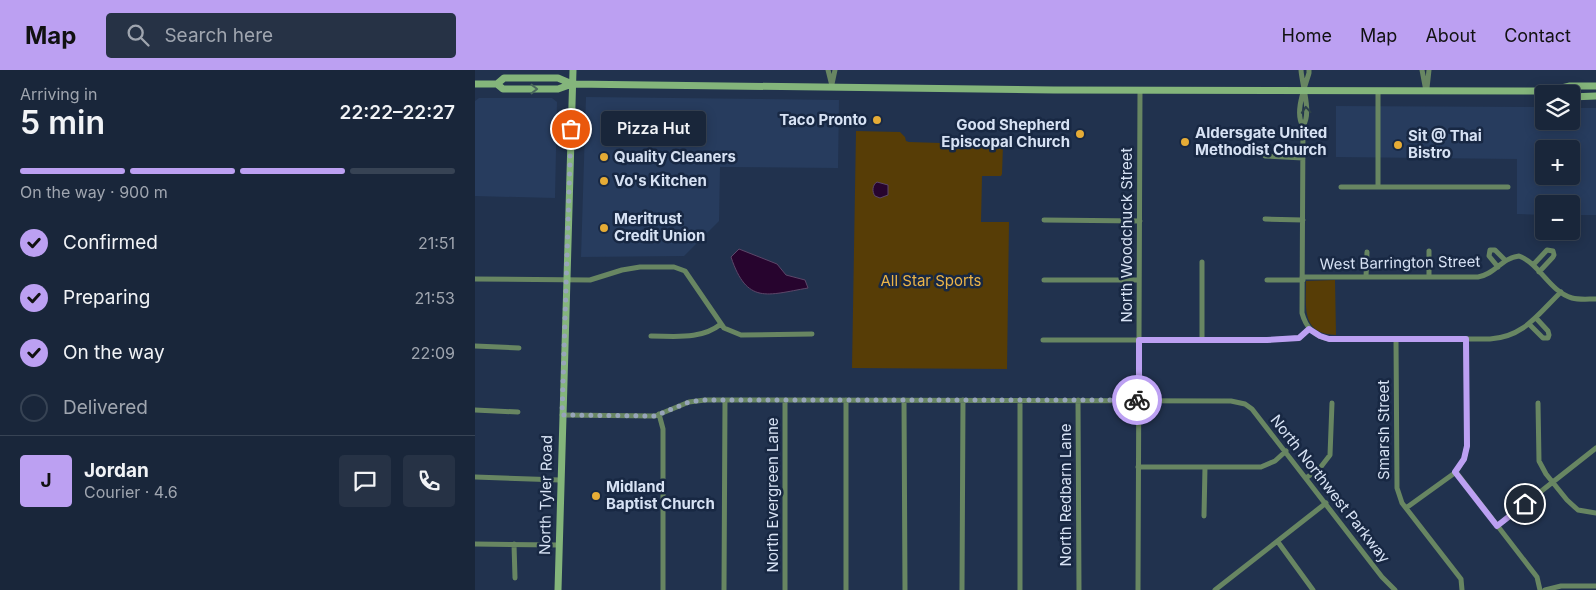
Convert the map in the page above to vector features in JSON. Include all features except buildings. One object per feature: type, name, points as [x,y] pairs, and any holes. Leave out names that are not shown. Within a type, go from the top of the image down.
[{"type":"main road","name":"North Tyler Road","points":[[558,590],[573,70]]},
{"type":"main road","points":[[475,84],[497,84],[503,89],[558,88],[572,84],[1140,90],[1535,91]]},
{"type":"main road","points":[[1580,86],[1596,86]]},
{"type":"main road","points":[[1580,97],[1596,96]]},
{"type":"street","points":[[827,70],[832,86]]},
{"type":"street","points":[[832,86],[835,70]]},
{"type":"street","points":[[1301,70],[1304,91]]},
{"type":"street","points":[[1309,70],[1300,109],[1300,121],[1303,126],[1302,313],[1309,329],[1329,339],[1497,339],[1509,336],[1529,324],[1561,292]]},
{"type":"street","points":[[1422,70],[1427,91]]},
{"type":"street","points":[[1427,91],[1429,70]]},
{"type":"street","name":"North Woodchuck Street","points":[[1138,590],[1140,90]]},
{"type":"street","points":[[1378,91],[1378,187]]},
{"type":"street","points":[[1265,156],[1303,158]]},
{"type":"street","points":[[1341,187],[1508,187]]},
{"type":"street","points":[[1265,219],[1303,220]]},
{"type":"street","points":[[1043,220],[1139,221]]},
{"type":"street","points":[[1498,267],[1489,256],[1491,250],[1495,250],[1505,260],[1519,256],[1533,265],[1561,292],[1571,298],[1596,299]]},
{"type":"street","points":[[1533,265],[1547,250],[1553,251],[1553,257],[1539,272]]},
{"type":"street","points":[[1429,251],[1429,277]]},
{"type":"street","points":[[1366,277],[1367,252]]},
{"type":"street","name":"West Barrington Street","points":[[1267,280],[1366,277],[1478,277],[1489,274],[1505,260]]},
{"type":"street","points":[[1202,262],[1203,340]]},
{"type":"street","points":[[475,279],[590,280],[631,267],[680,268],[688,276],[724,328],[741,335],[812,334]]},
{"type":"street","points":[[1044,280],[1139,280]]},
{"type":"street","points":[[1529,324],[1543,338],[1548,338],[1548,331],[1536,318]]},
{"type":"street","points":[[651,336],[695,336],[714,330],[721,324]]},
{"type":"street","points":[[1043,340],[1299,338],[1309,329]]},
{"type":"street","name":"Smarsh Street","points":[[1396,339],[1397,488],[1406,508],[1461,579],[1462,590]]},
{"type":"street","points":[[1406,508],[1455,472],[1464,459],[1467,446],[1466,339]]},
{"type":"street","points":[[475,346],[519,348]]},
{"type":"street","points":[[562,415],[655,416],[689,402],[725,400],[1139,400]]},
{"type":"street","points":[[724,590],[725,400]]},
{"type":"street","name":"North Evergreen Lane","points":[[785,400],[785,590]]},
{"type":"street","points":[[846,400],[846,590]]},
{"type":"street","points":[[903,400],[905,590]]},
{"type":"street","points":[[962,590],[963,400]]},
{"type":"street","points":[[1020,400],[1020,590]]},
{"type":"street","name":"North Redbarn Lane","points":[[1078,400],[1079,590]]},
{"type":"street","name":"North Northwest Parkway","points":[[1139,400],[1231,401],[1245,404],[1252,409],[1382,577],[1395,590]]},
{"type":"street","points":[[1306,478],[1320,468],[1330,455],[1332,403]]},
{"type":"street","points":[[1538,403],[1539,461],[1546,474],[1567,500],[1578,510],[1596,513]]},
{"type":"street","points":[[475,410],[518,412]]},
{"type":"street","points":[[659,414],[663,429],[663,590]]},
{"type":"street","points":[[1497,526],[1596,448]]},
{"type":"street","points":[[1138,467],[1261,467],[1275,461],[1286,451]]},
{"type":"street","points":[[1204,516],[1205,467]]},
{"type":"street","points":[[1455,472],[1537,577],[1540,590]]},
{"type":"street","points":[[475,477],[560,480]]},
{"type":"street","points":[[1215,590],[1326,503]]},
{"type":"street","points":[[1278,542],[1313,590]]},
{"type":"street","points":[[475,544],[559,546]]},
{"type":"street","points":[[515,544],[515,578]]},
{"type":"street","points":[[1545,590],[1561,586],[1595,587]]},
{"type":"shaded area","points":[[586,97],[839,100],[838,168],[720,167],[719,221],[684,256],[581,257]]},
{"type":"shaded area","points":[[479,98],[552,98],[557,102],[555,198],[475,196],[475,101]]},
{"type":"shaded area","points":[[1336,106],[1535,107],[1535,130],[1580,130],[1580,108],[1596,108],[1596,215],[1580,215],[1580,195],[1535,195],[1535,215],[1517,214],[1517,159],[1336,157]]},
{"type":"shaded area","points":[[877,182],[888,185],[888,195],[880,198],[875,196],[873,189]]},
{"type":"shaded area","points":[[739,249],[777,264],[786,275],[805,280],[808,288],[770,294],[752,290],[744,283],[737,272],[731,257]]},
{"type":"green space","name":"All Star Sports","points":[[856,131],[900,132],[906,141],[909,142],[1003,145],[1001,176],[982,176],[981,222],[1009,222],[1007,369],[852,368]]},
{"type":"green space","points":[[1335,280],[1336,335],[1325,334],[1311,325],[1306,310],[1306,281]]},
{"type":"way so far","points":[[571,129],[562,415],[655,416],[689,402],[705,400],[1137,400]]},
{"type":"place","name":"Taco Pronto","points":[[877,120]]},
{"type":"place","name":"Pizza Hut","points":[[571,129]]},
{"type":"place","name":"Good Shepherd Episcopal Church","points":[[1080,134]]},
{"type":"place","name":"Aldersgate United Methodist Church","points":[[1185,142]]},
{"type":"place","name":"Sit @ Thai Bistro","points":[[1398,145]]},
{"type":"place","name":"Quality Cleaners","points":[[604,157]]},
{"type":"place","name":"Vo's Kitchen","points":[[604,181]]},
{"type":"place","name":"Meritrust Credit Union","points":[[604,228]]},
{"type":"place","name":"Midland Baptist Church","points":[[596,496]]},
{"type":"route","points":[[1137,400],[1139,400],[1139,340],[1267,340],[1299,338],[1309,329],[1329,339],[1466,339],[1467,446],[1464,459],[1455,472],[1497,526],[1525,504]]}]
